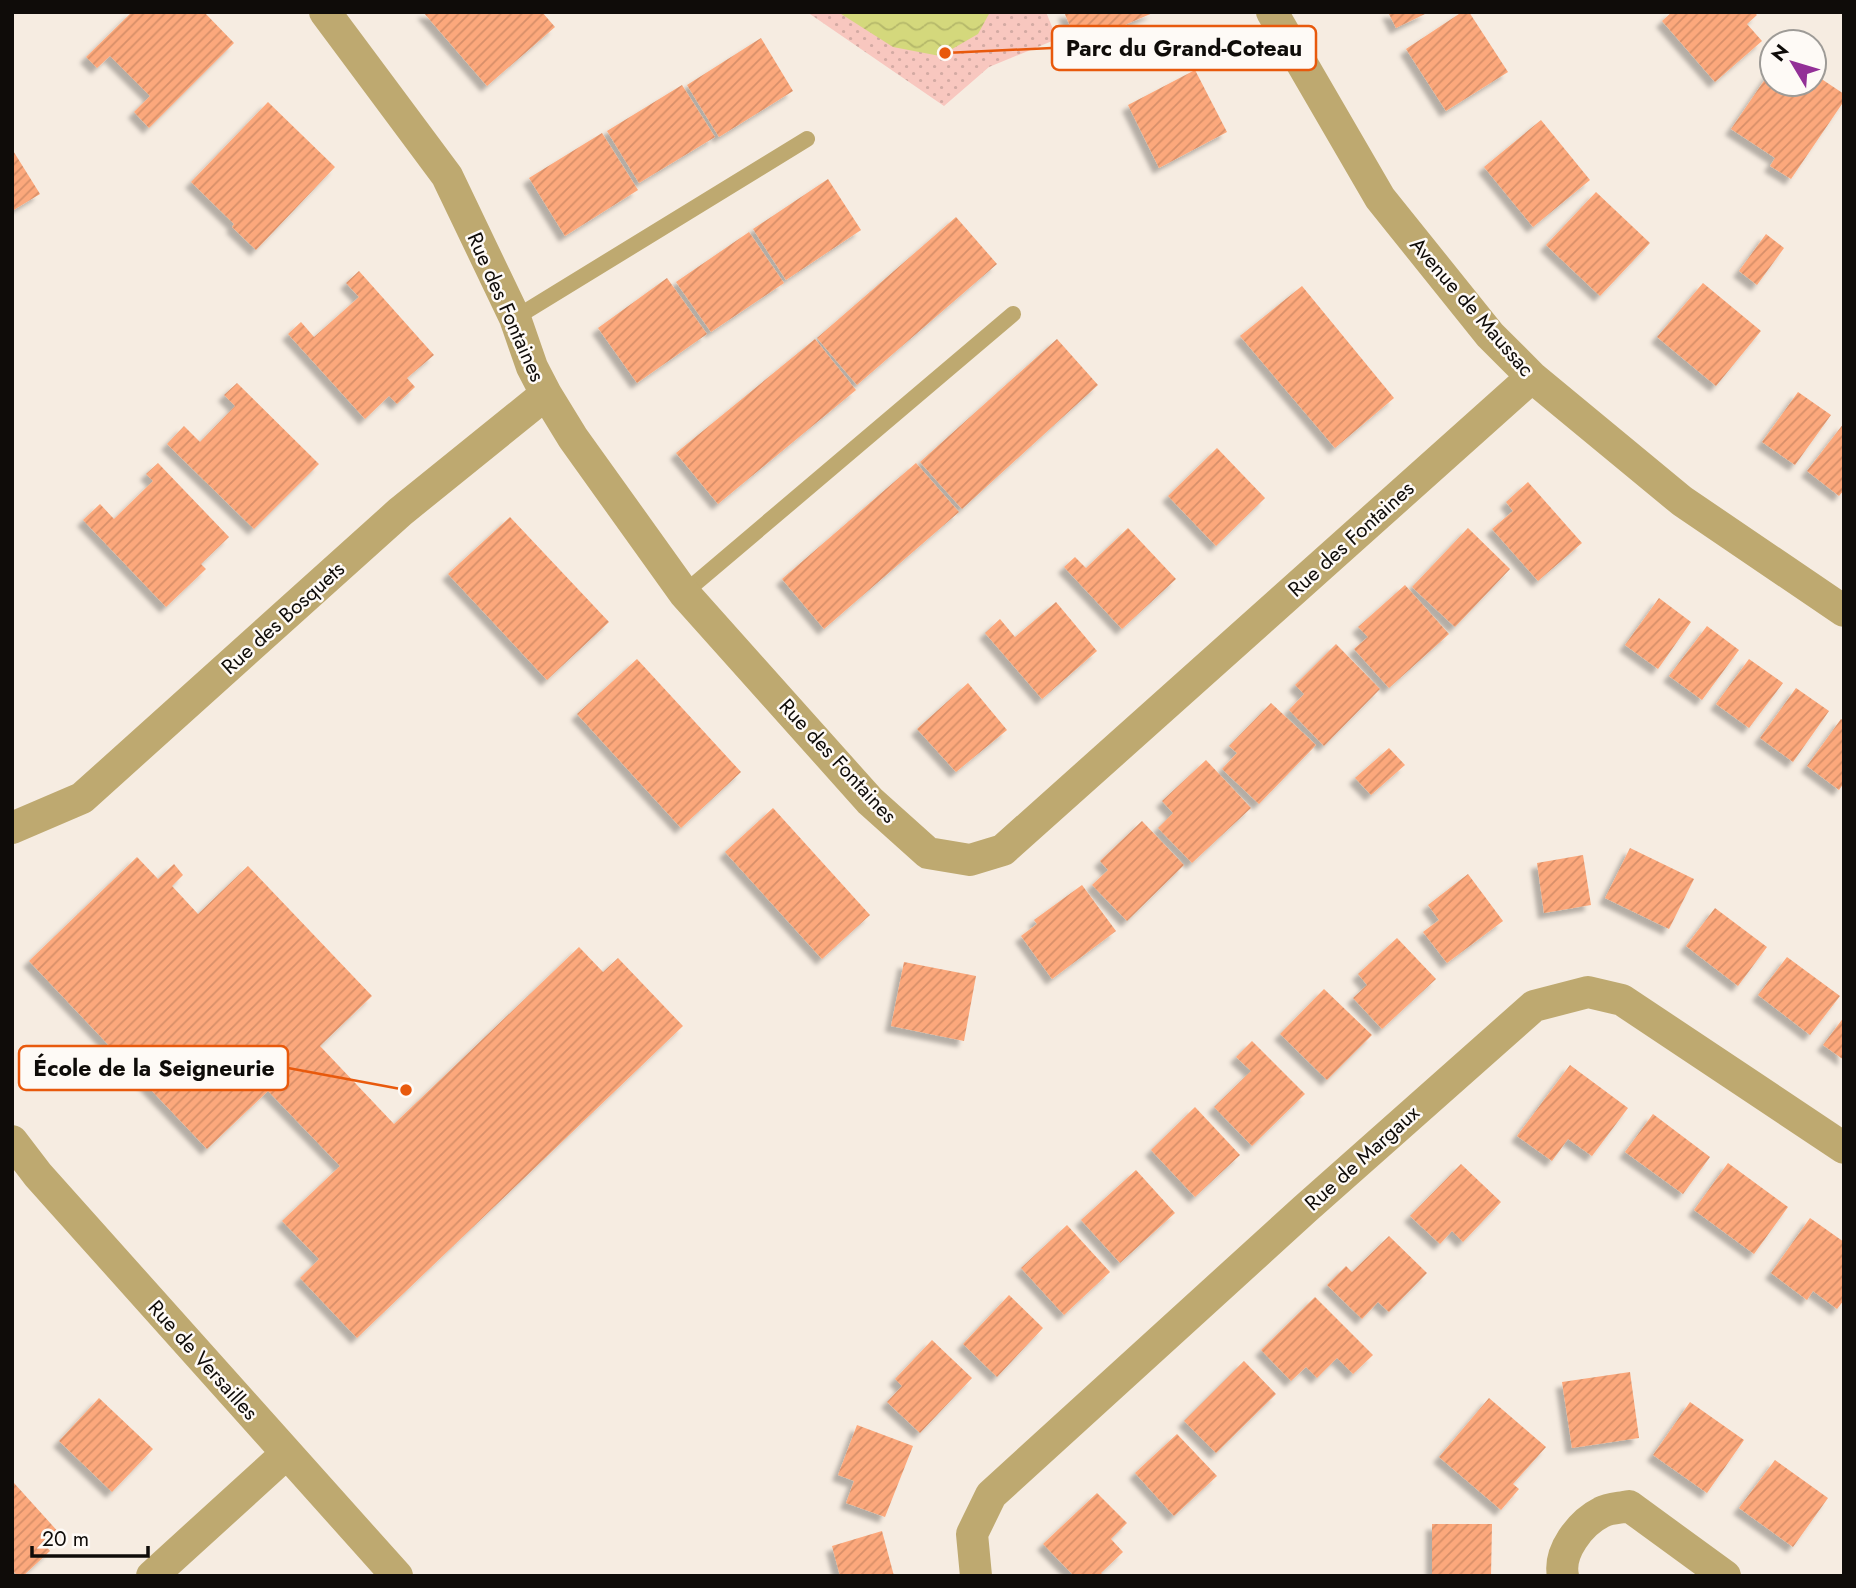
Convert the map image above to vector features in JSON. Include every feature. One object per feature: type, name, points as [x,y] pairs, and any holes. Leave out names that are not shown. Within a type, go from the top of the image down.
[{"type":"street","name":"Rue des Fontaines","points":[[325,12],[447,176],[515,318],[532,367],[546,394],[573,438],[684,593],[870,801],[928,853],[970,860],[1003,850],[1532,377]]},
{"type":"street","name":"Avenue de Maussac","points":[[1272,12],[1380,198],[1447,285],[1532,377],[1682,501],[1844,611]]},
{"type":"street","name":"Rue des Bosquets","points":[[12,828],[82,798],[400,512],[546,394]]},
{"type":"street","name":"Rue de Margaux","points":[[976,1576],[972,1534],[991,1495],[1305,1209],[1534,1006],[1588,992],[1622,1000],[1844,1148]]},
{"type":"street","name":"Rue de Versailles","points":[[12,1141],[38,1175],[397,1576]]},
{"type":"street","points":[[152,1576],[286,1454]]},
{"type":"street","points":[[1563,1576],[1560,1563],[1577,1532],[1602,1511],[1629,1506],[1726,1576]]},
{"type":"lane","points":[[515,318],[807,139]]},
{"type":"lane","points":[[684,593],[1013,314]]},
{"type":"shaded area","points":[[807,12],[1046,12],[1057,39],[989,67],[944,106]]},
{"type":"water","points":[[838,12],[990,12],[978,34],[940,56],[893,47]]},
{"type":"building","points":[[132,12],[204,12],[234,43],[149,128],[134,112],[150,96],[110,56],[97,68],[86,57]]},
{"type":"building","points":[[423,12],[542,12],[555,27],[487,86]]},
{"type":"building","points":[[1064,12],[1155,12],[1078,45]]},
{"type":"building","points":[[1388,12],[1429,12],[1396,28]]},
{"type":"building","points":[[1462,12],[1469,12],[1508,72],[1446,111],[1406,49]]},
{"type":"building","points":[[1672,12],[1754,12],[1757,15],[1747,24],[1758,36],[1758,44],[1715,82],[1662,21]]},
{"type":"building","points":[[761,38],[793,91],[719,137],[687,85]]},
{"type":"building","points":[[1195,70],[1227,132],[1159,168],[1128,105]]},
{"type":"building","points":[[1828,83],[1844,94],[1844,101],[1791,179],[1770,166],[1775,158],[1731,129],[1758,89],[1758,98],[1828,98]]},
{"type":"building","points":[[682,85],[715,137],[639,183],[607,131]]},
{"type":"building","points":[[268,102],[335,167],[256,250],[191,182]]},
{"type":"building","points":[[1541,120],[1590,180],[1533,227],[1484,167]]},
{"type":"building","points":[[602,133],[638,190],[565,236],[529,178]]},
{"type":"building","points":[[12,149],[40,194],[12,211]]},
{"type":"building","points":[[828,179],[861,230],[786,280],[753,229]]},
{"type":"building","points":[[1596,192],[1650,243],[1600,296],[1546,245]]},
{"type":"building","points":[[956,217],[997,264],[857,385],[817,338]]},
{"type":"building","points":[[749,232],[784,283],[711,332],[676,282]]},
{"type":"building","points":[[1766,234],[1784,248],[1757,285],[1739,271]]},
{"type":"building","points":[[359,271],[434,355],[407,378],[415,387],[397,404],[389,396],[365,419],[288,334],[301,322],[314,337],[359,297],[346,283]]},
{"type":"building","points":[[667,278],[707,334],[637,383],[598,328]]},
{"type":"building","points":[[1703,283],[1761,331],[1716,386],[1657,337]]},
{"type":"building","points":[[1302,286],[1394,398],[1335,448],[1240,336]]},
{"type":"building","points":[[815,339],[856,390],[718,504],[676,453]]},
{"type":"building","points":[[1057,339],[1098,385],[962,509],[920,462]]},
{"type":"building","points":[[237,383],[319,464],[254,529],[167,444],[184,426],[200,442],[235,406],[224,395]]},
{"type":"building","points":[[1798,392],[1831,415],[1795,465],[1762,442]]},
{"type":"building","points":[[1844,423],[1844,490],[1839,496],[1807,471]]},
{"type":"building","points":[[1217,448],[1265,498],[1216,546],[1168,496]]},
{"type":"building","points":[[158,463],[229,537],[201,564],[206,569],[166,607],[83,520],[100,504],[114,519],[153,481],[146,474]]},
{"type":"building","points":[[916,463],[959,512],[824,629],[782,579]]},
{"type":"building","points":[[1528,482],[1582,543],[1538,581],[1492,529],[1513,511],[1506,502]]},
{"type":"building","points":[[510,517],[609,622],[547,680],[448,574]]},
{"type":"building","points":[[1128,528],[1176,579],[1122,629],[1064,567],[1075,557],[1086,568]]},
{"type":"building","points":[[1468,528],[1510,569],[1455,627],[1412,587]]},
{"type":"building","points":[[1405,585],[1449,634],[1389,688],[1354,649],[1368,637],[1358,627]]},
{"type":"building","points":[[1659,598],[1691,622],[1658,669],[1625,645]]},
{"type":"building","points":[[1056,602],[1097,651],[1042,699],[985,633],[1000,619],[1015,637]]},
{"type":"building","points":[[1707,626],[1739,650],[1702,700],[1669,676]]},
{"type":"building","points":[[1336,644],[1380,689],[1324,746],[1289,710],[1304,694],[1295,685]]},
{"type":"building","points":[[637,659],[741,772],[681,828],[577,714]]},
{"type":"building","points":[[1749,659],[1783,683],[1749,728],[1716,704]]},
{"type":"building","points":[[968,683],[1007,730],[956,772],[917,729]]},
{"type":"building","points":[[1796,688],[1829,711],[1793,762],[1760,738]]},
{"type":"building","points":[[1271,703],[1316,745],[1259,804],[1222,769],[1237,753],[1229,746]]},
{"type":"building","points":[[1841,719],[1844,721],[1844,783],[1839,790],[1807,766]]},
{"type":"building","points":[[1389,748],[1405,765],[1371,795],[1355,778]]},
{"type":"building","points":[[1206,760],[1251,808],[1192,863],[1158,828],[1173,813],[1162,801]]},
{"type":"building","points":[[773,808],[870,915],[822,959],[725,852]]},
{"type":"building","points":[[1142,821],[1184,865],[1127,921],[1092,885],[1108,870],[1100,861]]},
{"type":"building","points":[[1630,848],[1694,879],[1669,929],[1605,898]]},
{"type":"building","points":[[1583,855],[1591,905],[1544,913],[1537,863]]},
{"type":"building","points":[[137,857],[158,879],[174,864],[183,875],[172,886],[198,914],[248,866],[372,996],[320,1046],[394,1124],[579,947],[603,972],[618,958],[683,1026],[357,1338],[300,1278],[319,1259],[282,1221],[340,1166],[268,1091],[207,1149],[29,961]]},
{"type":"building","points":[[1468,874],[1503,921],[1447,963],[1423,932],[1439,920],[1428,905]]},
{"type":"building","points":[[1082,885],[1116,931],[1052,979],[1021,936],[1037,924],[1034,920]]},
{"type":"building","points":[[1715,908],[1767,947],[1738,986],[1686,946]]},
{"type":"building","points":[[1397,938],[1436,979],[1382,1029],[1353,998],[1367,985],[1358,974]]},
{"type":"building","points":[[1787,957],[1840,996],[1810,1035],[1758,995]]},
{"type":"building","points":[[904,962],[976,976],[964,1041],[891,1026]]},
{"type":"building","points":[[1324,989],[1372,1035],[1327,1080],[1280,1034]]},
{"type":"building","points":[[1844,1017],[1844,1060],[1823,1045]]},
{"type":"building","points":[[1252,1041],[1305,1094],[1252,1146],[1214,1107],[1251,1071],[1236,1057]]},
{"type":"building","points":[[1570,1065],[1628,1108],[1592,1156],[1568,1139],[1552,1161],[1517,1136]]},
{"type":"building","points":[[1195,1107],[1240,1155],[1195,1197],[1151,1150]]},
{"type":"building","points":[[1653,1114],[1710,1157],[1683,1194],[1625,1152]]},
{"type":"building","points":[[1728,1163],[1788,1207],[1754,1254],[1694,1210]]},
{"type":"building","points":[[1461,1164],[1501,1202],[1463,1242],[1452,1231],[1440,1244],[1410,1216]]},
{"type":"building","points":[[1136,1170],[1175,1213],[1120,1263],[1081,1220]]},
{"type":"building","points":[[1810,1218],[1844,1242],[1844,1300],[1837,1309],[1813,1291],[1807,1300],[1771,1273]]},
{"type":"building","points":[[1067,1225],[1110,1272],[1064,1315],[1021,1268]]},
{"type":"building","points":[[1389,1236],[1427,1273],[1389,1312],[1378,1302],[1362,1319],[1327,1285],[1346,1266],[1352,1272]]},
{"type":"building","points":[[1009,1295],[1043,1328],[997,1377],[963,1344]]},
{"type":"building","points":[[1315,1297],[1373,1355],[1353,1374],[1337,1358],[1317,1378],[1306,1367],[1291,1381],[1261,1350]]},
{"type":"building","points":[[932,1340],[972,1378],[920,1433],[887,1402],[902,1386],[895,1379]]},
{"type":"building","points":[[1244,1361],[1276,1394],[1216,1453],[1184,1421]]},
{"type":"building","points":[[1630,1372],[1639,1438],[1572,1448],[1562,1382]]},
{"type":"building","points":[[99,1398],[153,1449],[112,1492],[59,1441]]},
{"type":"building","points":[[1489,1398],[1546,1447],[1513,1484],[1519,1489],[1501,1510],[1439,1457]]},
{"type":"building","points":[[1690,1402],[1744,1440],[1707,1493],[1653,1455]]},
{"type":"building","points":[[857,1425],[913,1446],[885,1517],[846,1503],[854,1481],[838,1475]]},
{"type":"building","points":[[1177,1434],[1217,1476],[1174,1516],[1135,1473]]},
{"type":"building","points":[[1775,1460],[1828,1498],[1793,1547],[1739,1508]]},
{"type":"building","points":[[14,1483],[61,1535],[47,1547],[50,1551],[23,1576],[18,1576],[12,1570]]},
{"type":"building","points":[[1097,1493],[1127,1523],[1111,1539],[1123,1552],[1101,1573],[1104,1576],[1074,1576],[1043,1544]]},
{"type":"building","points":[[1432,1524],[1492,1524],[1491,1576],[1432,1576]]},
{"type":"building","points":[[882,1531],[894,1576],[840,1576],[832,1546]]},
{"type":"place","name":"Parc du Grand-Coteau","points":[[945,53]]},
{"type":"place","name":"École de la Seigneurie","points":[[406,1090]]}]
